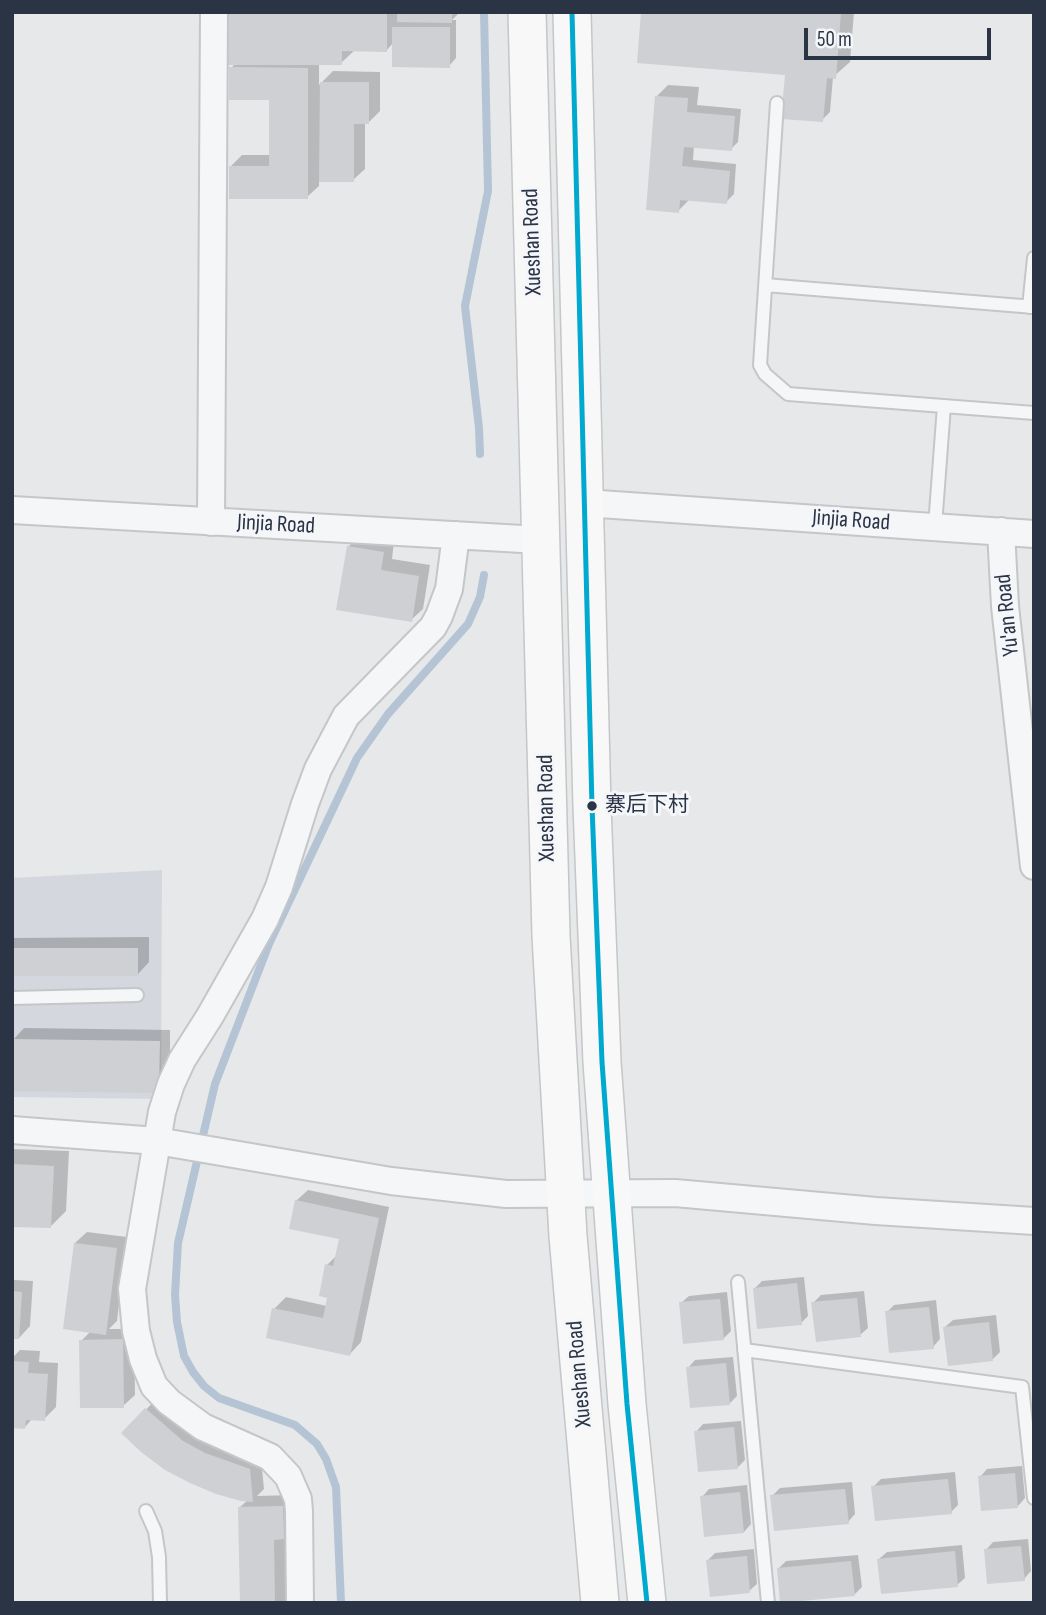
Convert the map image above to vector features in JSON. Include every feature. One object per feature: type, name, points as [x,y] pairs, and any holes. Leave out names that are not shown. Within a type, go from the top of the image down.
[{"type":"main road","name":"Xueshan Road","points":[[527,12],[551,936],[565,1194],[600,1603]]},
{"type":"main road","name":"Xueshan Road","points":[[572,12],[596,934],[610,1193],[647,1603]]},
{"type":"street","points":[[211,522],[214,12]]},
{"type":"street","name":"Jinjia Road","points":[[584,503],[1034,534]]},
{"type":"street","name":"Jinjia Road","points":[[12,510],[540,540]]},
{"type":"street","name":"Yu'an Road","points":[[1001,531],[1005,606],[1034,866]]},
{"type":"street","points":[[300,1603],[298,1499],[288,1476],[270,1457],[222,1437],[185,1415],[154,1386],[136,1331],[132,1289],[157,1140],[168,1093],[181,1060],[265,919],[287,864],[305,804],[331,742],[346,716],[433,626],[439,616],[449,589],[456,536]]},
{"type":"street","points":[[12,1130],[157,1140],[391,1181],[506,1194],[675,1193],[876,1211],[1034,1221]]},
{"type":"lane","points":[[776,103],[760,365],[788,394],[1034,413]]},
{"type":"lane","points":[[765,285],[1032,307],[1034,258]]},
{"type":"lane","points":[[934,526],[944,406]]},
{"type":"lane","points":[[12,998],[137,995]]},
{"type":"lane","points":[[738,1282],[768,1603]]},
{"type":"lane","points":[[744,1350],[1022,1387],[1034,1498]]},
{"type":"lane","points":[[145,1511],[155,1531],[159,1557],[160,1603]]},
{"type":"shaded area","points":[[162,870],[161,1099],[12,1097],[12,878]]},
{"type":"building","points":[[228,12],[387,12],[387,52],[342,51],[342,65],[228,65]]},
{"type":"building","points":[[397,12],[452,12],[452,23],[397,22]]},
{"type":"building","points":[[641,12],[841,12],[836,79],[827,78],[823,122],[781,119],[785,75],[637,63]]},
{"type":"building","points":[[392,27],[450,27],[450,68],[392,67]]},
{"type":"building","points":[[229,67],[308,68],[308,199],[229,199],[229,166],[269,166],[269,100],[229,100]]},
{"type":"building","points":[[320,82],[369,82],[369,124],[354,124],[354,182],[319,182]]},
{"type":"building","points":[[655,96],[688,98],[687,112],[735,116],[732,151],[684,147],[682,166],[730,171],[727,204],[680,200],[679,213],[646,210]]},
{"type":"building","points":[[347,546],[384,552],[381,570],[419,576],[412,622],[336,610]]},
{"type":"building","points":[[12,948],[138,948],[138,976],[12,976]]},
{"type":"building","points":[[12,1039],[160,1041],[159,1093],[12,1091]]},
{"type":"building","points":[[12,1164],[54,1166],[51,1228],[12,1227]]},
{"type":"building","points":[[295,1200],[379,1218],[350,1356],[266,1338],[272,1308],[323,1318],[327,1298],[319,1296],[325,1264],[333,1266],[339,1239],[289,1229]]},
{"type":"building","points":[[74,1243],[117,1248],[106,1335],[63,1329]]},
{"type":"building","points":[[797,1283],[802,1325],[757,1329],[753,1288]]},
{"type":"building","points":[[12,1291],[22,1292],[19,1339],[12,1339]]},
{"type":"building","points":[[857,1298],[861,1337],[816,1342],[811,1302]]},
{"type":"building","points":[[720,1299],[724,1340],[683,1344],[679,1302]]},
{"type":"building","points":[[929,1307],[934,1349],[889,1353],[885,1311]]},
{"type":"building","points":[[989,1322],[993,1361],[948,1366],[943,1327]]},
{"type":"building","points":[[123,1339],[124,1408],[80,1408],[79,1340]]},
{"type":"building","points":[[12,1361],[29,1362],[28,1373],[48,1374],[45,1421],[26,1420],[25,1429],[12,1428]]},
{"type":"building","points":[[726,1363],[730,1405],[690,1408],[686,1367]]},
{"type":"building","points":[[145,1408],[183,1441],[205,1453],[250,1469],[253,1502],[216,1494],[190,1483],[165,1470],[141,1452],[121,1433]]},
{"type":"building","points":[[734,1427],[738,1469],[698,1472],[694,1431]]},
{"type":"building","points":[[1015,1473],[1018,1508],[981,1511],[978,1476]]},
{"type":"building","points":[[948,1479],[952,1514],[875,1521],[871,1486]]},
{"type":"building","points":[[845,1489],[849,1524],[774,1531],[770,1495]]},
{"type":"building","points":[[740,1492],[744,1533],[704,1537],[700,1496]]},
{"type":"building","points":[[283,1506],[284,1539],[274,1540],[275,1603],[240,1603],[238,1507]]},
{"type":"building","points":[[1021,1546],[1025,1581],[987,1584],[984,1549]]},
{"type":"building","points":[[955,1551],[958,1587],[881,1594],[877,1559]]},
{"type":"building","points":[[747,1556],[750,1593],[710,1597],[706,1560]]},
{"type":"building","points":[[851,1561],[855,1596],[780,1603],[777,1568]]},
{"type":"waterway","points":[[480,454],[465,306],[488,191],[484,12]]},
{"type":"waterway","points":[[341,1603],[336,1487],[326,1459],[317,1444],[295,1425],[219,1398],[204,1386],[193,1372],[184,1356],[177,1322],[175,1295],[178,1243],[215,1084],[269,944],[357,758],[388,714],[468,624],[480,597],[484,575]]},
{"type":"transit line","points":[[572,12],[592,806],[602,1062],[627,1404],[647,1603]]},
{"type":"place","name":"寨后下村","points":[[592,806]]}]
